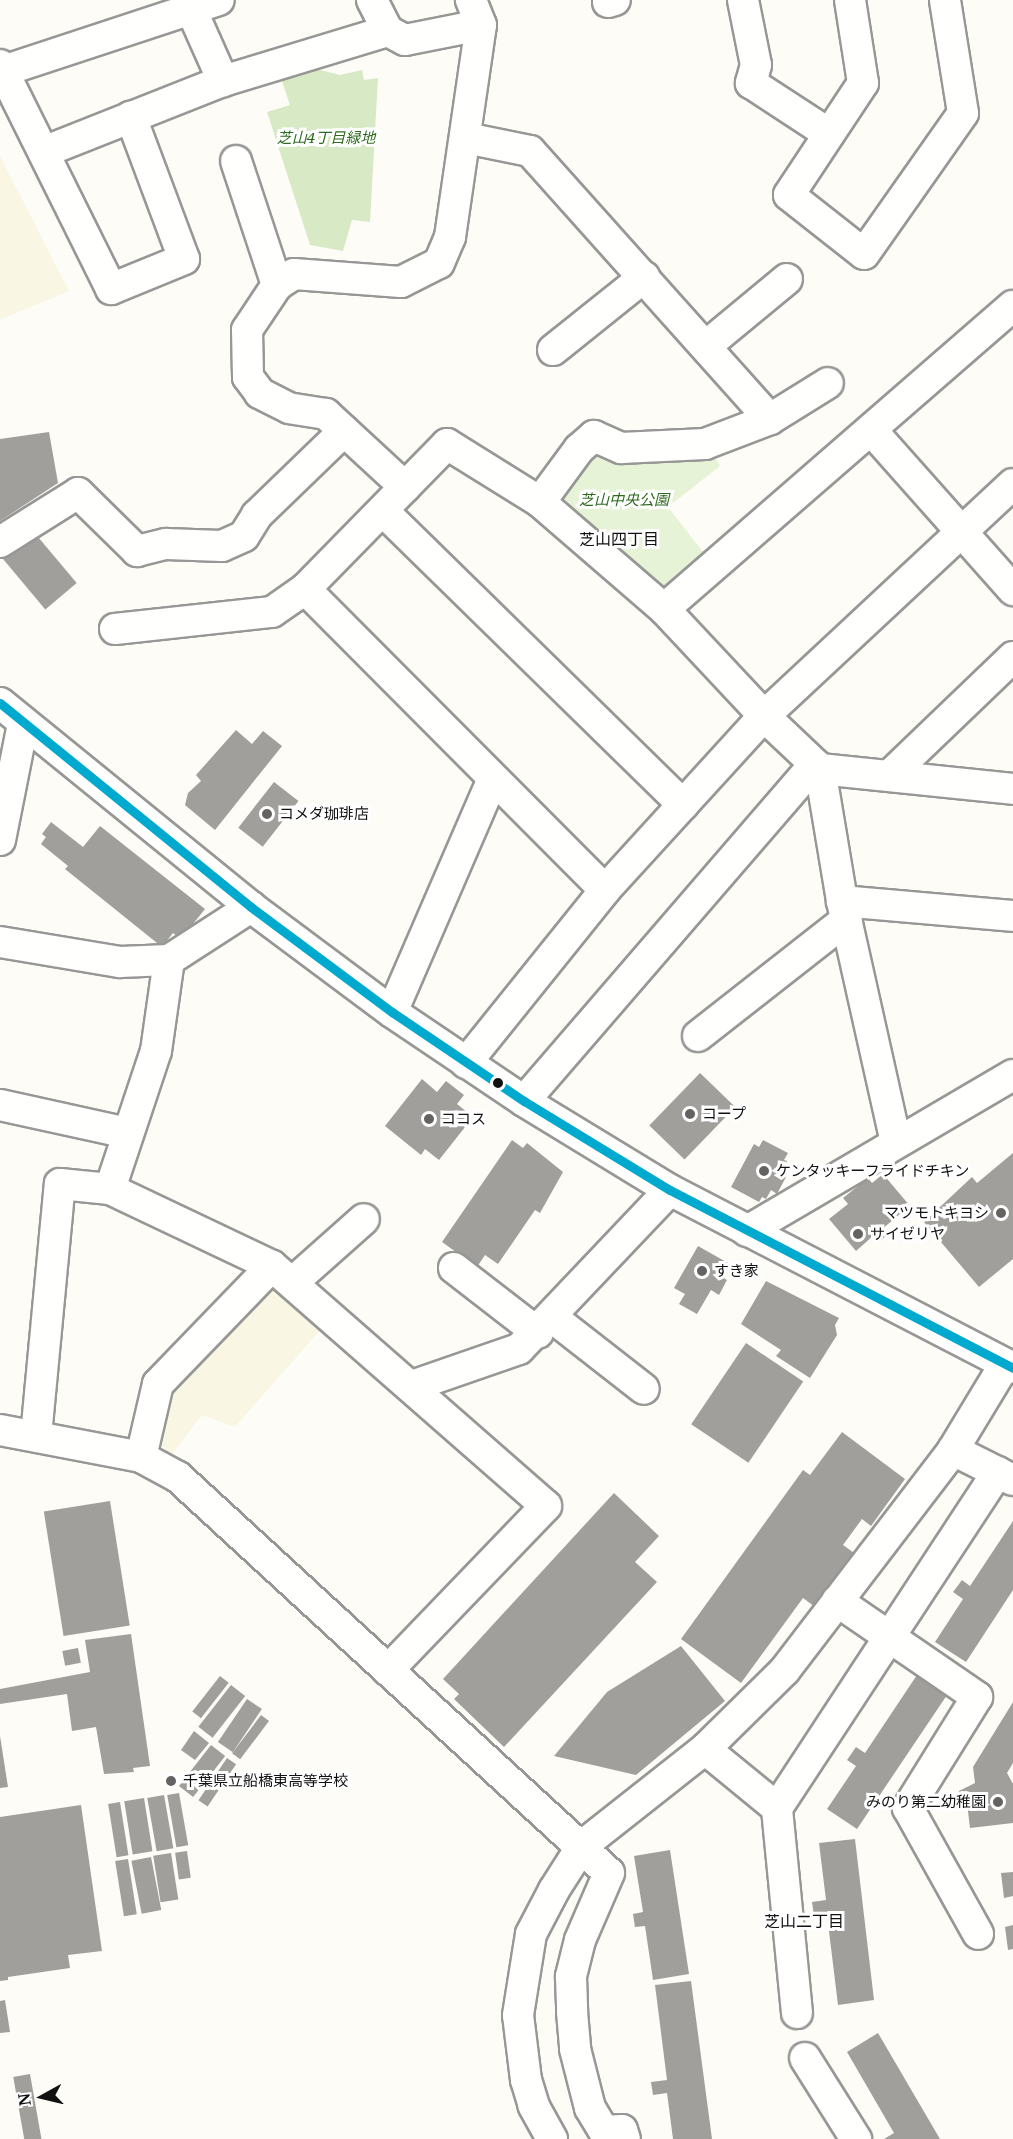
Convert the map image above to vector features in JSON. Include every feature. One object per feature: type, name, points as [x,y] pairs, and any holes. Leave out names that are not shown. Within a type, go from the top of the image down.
[{"type":"street","points":[[131,117],[183,259],[111,289],[46,151],[2,68],[189,4],[219,0]]},
{"type":"street","points":[[372,0],[388,31],[405,40],[476,13],[466,138],[450,237],[438,263],[401,282],[312,273],[294,274],[277,285],[247,330],[248,377],[260,393],[289,408],[326,414],[405,487]]},
{"type":"street","points":[[743,0],[756,65],[752,83],[829,134]]},
{"type":"street","points":[[850,0],[863,83],[789,195],[864,254],[963,113],[945,0]]},
{"type":"street","points":[[189,4],[223,81]]},
{"type":"street","points":[[46,151],[223,81],[388,31]]},
{"type":"street","points":[[466,138],[530,151],[770,419]]},
{"type":"street","points":[[236,161],[277,285]]},
{"type":"street","points":[[553,350],[644,277]]},
{"type":"street","points":[[706,346],[787,279]]},
{"type":"street","points":[[664,609],[872,431],[1013,306]]},
{"type":"street","points":[[540,502],[579,449],[594,436],[621,448],[705,444],[770,419],[828,383]]},
{"type":"street","points":[[0,542],[78,493],[138,551],[166,544],[222,546],[244,536],[257,515],[344,431]]},
{"type":"street","points":[[872,431],[1013,590]]},
{"type":"street","points":[[115,629],[272,612],[305,589],[447,444],[540,502],[664,609],[764,716],[818,766],[1013,789]]},
{"type":"street","points":[[466,1063],[605,890],[764,716],[961,529],[1013,484]]},
{"type":"street","points":[[383,511],[684,805]]},
{"type":"street","points":[[305,589],[605,890]]},
{"type":"street","points":[[891,774],[1013,657]]},
{"type":"street","points":[[0,703],[250,907],[392,1012],[466,1063],[670,1190],[1009,1366],[953,1449],[784,1670],[705,1749],[582,1846],[531,1934],[521,1980],[518,2015],[526,2080],[534,2106],[552,2139]]},
{"type":"street","points":[[0,840],[23,724]]},
{"type":"street","points":[[818,766],[844,910],[896,1142]]},
{"type":"street","points":[[524,1101],[818,766]]},
{"type":"street","points":[[392,1012],[493,779]]},
{"type":"street","points":[[0,942],[120,962],[169,960],[250,907]]},
{"type":"street","points":[[698,1036],[844,910],[1013,916]]},
{"type":"street","points":[[110,1189],[156,1051],[169,960]]},
{"type":"street","points":[[747,1231],[1013,1075]]},
{"type":"street","points":[[0,1106],[127,1133]]},
{"type":"street","points":[[36,1436],[60,1184],[110,1189],[282,1274],[546,1506],[388,1670]]},
{"type":"street","points":[[412,1386],[519,1349],[545,1326],[670,1190]]},
{"type":"street","points":[[141,1457],[158,1384],[282,1274],[364,1220]]},
{"type":"street","points":[[454,1269],[644,1389]]},
{"type":"street","points":[[0,1430],[141,1457],[178,1477],[204,1498],[388,1670],[582,1846],[609,1874],[588,1914],[571,1977],[575,2049],[590,2108],[604,2131],[622,2130],[625,2139]]},
{"type":"street","points":[[797,2013],[777,1808],[889,1638],[1005,1476],[953,1449]]},
{"type":"street","points":[[837,1601],[977,1697],[908,1808],[978,1934]]},
{"type":"street","points":[[705,1749],[777,1808]]},
{"type":"street","points":[[806,2058],[856,2139]]},
{"type":"shaded area","points":[[0,156],[69,291],[0,320]]},
{"type":"shaded area","points":[[274,1284],[322,1328],[235,1427],[202,1415],[171,1455],[159,1443],[169,1387]]},
{"type":"green space","name":"芝山4丁目緑地","points":[[297,64],[340,75],[362,70],[364,80],[378,78],[370,222],[352,220],[343,251],[310,245],[267,112],[290,105],[279,72]]},
{"type":"green space","name":"芝山中央公園","points":[[596,448],[711,451],[720,466],[668,507],[707,557],[663,591],[556,501]]},
{"type":"building","points":[[49,432],[58,483],[0,521],[0,439]]},
{"type":"building","points":[[33,531],[77,583],[45,609],[2,557]]},
{"type":"building","points":[[236,730],[252,744],[263,731],[282,746],[215,830],[185,805],[188,793],[201,781],[196,775]]},
{"type":"building","points":[[274,782],[298,801],[263,847],[238,828]]},
{"type":"building","points":[[51,822],[83,847],[100,826],[205,909],[181,939],[173,933],[162,947],[65,869],[68,866],[41,844],[46,837],[42,834]]},
{"type":"building","points":[[700,1073],[735,1107],[685,1160],[649,1126]]},
{"type":"building","points":[[422,1079],[437,1092],[446,1081],[464,1095],[457,1104],[473,1117],[439,1160],[425,1149],[421,1155],[385,1126]]},
{"type":"building","points":[[512,1140],[523,1148],[527,1143],[563,1172],[540,1213],[535,1210],[498,1264],[485,1255],[477,1267],[442,1242]]},
{"type":"building","points":[[763,1140],[788,1153],[781,1173],[786,1177],[777,1194],[771,1190],[766,1199],[762,1197],[759,1202],[731,1187],[754,1144],[759,1147]]},
{"type":"building","points":[[1013,1153],[1013,1259],[979,1287],[924,1222],[972,1177],[977,1183]]},
{"type":"building","points":[[883,1174],[910,1206],[882,1229],[887,1235],[879,1242],[873,1236],[856,1251],[829,1219],[848,1204],[843,1198],[868,1178],[872,1183]]},
{"type":"building","points":[[698,1246],[728,1263],[720,1276],[727,1280],[719,1295],[711,1290],[697,1314],[679,1304],[685,1294],[674,1288]]},
{"type":"building","points":[[766,1281],[839,1318],[835,1325],[837,1335],[810,1378],[776,1356],[781,1350],[741,1324]]},
{"type":"building","points":[[746,1343],[803,1382],[748,1463],[691,1424]]},
{"type":"building","points":[[842,1432],[905,1479],[871,1526],[862,1519],[843,1545],[857,1555],[818,1609],[803,1598],[741,1683],[681,1639],[803,1470],[810,1475]]},
{"type":"building","points":[[614,1493],[659,1536],[635,1562],[657,1582],[504,1747],[454,1699],[459,1694],[443,1679]]},
{"type":"building","points":[[110,1501],[130,1625],[64,1636],[44,1511]]},
{"type":"building","points":[[1013,1521],[1013,1590],[966,1662],[935,1642],[963,1599],[953,1592],[962,1580],[970,1586]]},
{"type":"building","points":[[131,1634],[150,1766],[133,1768],[134,1772],[104,1774],[96,1727],[72,1731],[67,1694],[0,1704],[0,1689],[90,1672],[85,1640]]},
{"type":"building","points":[[681,1646],[725,1701],[636,1775],[554,1756],[607,1692]]},
{"type":"building","points":[[78,1648],[81,1663],[65,1666],[62,1651]]},
{"type":"building","points":[[917,1675],[947,1695],[857,1829],[827,1809],[856,1766],[847,1760],[856,1747],[865,1753]]},
{"type":"building","points":[[220,1676],[229,1683],[201,1718],[192,1711]]},
{"type":"building","points":[[231,1685],[245,1696],[213,1738],[198,1727]]},
{"type":"building","points":[[247,1699],[262,1709],[233,1752],[218,1742]]},
{"type":"building","points":[[1013,1702],[1013,1763],[1007,1773],[1013,1784],[1013,1823],[970,1828],[967,1803],[960,1798],[959,1791],[975,1783],[973,1767]]},
{"type":"building","points":[[261,1715],[269,1721],[240,1759],[232,1753]]},
{"type":"building","points":[[194,1731],[209,1743],[195,1760],[181,1750]]},
{"type":"building","points":[[0,1736],[8,1787],[0,1788]]},
{"type":"building","points":[[211,1745],[225,1756],[193,1797],[179,1786]]},
{"type":"building","points":[[227,1758],[236,1764],[208,1806],[198,1800]]},
{"type":"building","points":[[179,1793],[188,1845],[176,1847],[167,1795]]},
{"type":"building","points":[[164,1795],[173,1848],[157,1851],[147,1798]]},
{"type":"building","points":[[144,1798],[152,1851],[133,1854],[124,1801]]},
{"type":"building","points":[[120,1802],[128,1855],[117,1857],[108,1804]]},
{"type":"building","points":[[81,1805],[102,1951],[68,1955],[70,1968],[8,1977],[8,1980],[0,1981],[0,1817]]},
{"type":"building","points":[[855,1839],[874,2000],[838,2005],[827,1915],[814,1916],[812,1902],[826,1900],[819,1843]]},
{"type":"building","points":[[670,1850],[689,1974],[653,1980],[645,1926],[635,1927],[633,1914],[643,1912],[634,1856]]},
{"type":"building","points":[[187,1851],[191,1878],[179,1879],[175,1853]]},
{"type":"building","points":[[171,1853],[178,1899],[161,1902],[153,1856]]},
{"type":"building","points":[[151,1857],[161,1910],[142,1914],[131,1861]]},
{"type":"building","points":[[128,1859],[137,1914],[124,1916],[115,1861]]},
{"type":"building","points":[[1013,1872],[1013,1896],[1004,1898],[1001,1873]]},
{"type":"building","points":[[1013,1925],[1013,1949],[1008,1950],[1005,1927]]},
{"type":"building","points":[[691,1981],[712,2139],[673,2139],[667,2093],[653,2095],[651,2082],[667,2080],[655,1985]]},
{"type":"building","points":[[5,2000],[10,2032],[0,2033],[0,2001]]},
{"type":"building","points":[[878,2033],[940,2139],[884,2139],[894,2133],[847,2052]]},
{"type":"building","points":[[30,2074],[41,2139],[24,2139],[13,2077]]},
{"type":"transit line","points":[[0,703],[251,907],[392,1012],[524,1101],[670,1190],[1013,1368]]},
{"type":"place","name":"コメダ珈琲店","points":[[267,814]]},
{"type":"place","name":"コープ","points":[[690,1114]]},
{"type":"place","name":"ココス","points":[[429,1119]]},
{"type":"place","name":"ケンタッキーフライドチキン","points":[[764,1171]]},
{"type":"place","name":"マツモトキヨシ","points":[[1001,1213]]},
{"type":"place","name":"サイゼリヤ","points":[[858,1234]]},
{"type":"place","name":"すき家","points":[[702,1271]]},
{"type":"place","name":"千葉県立船橋東高等学校","points":[[171,1781]]},
{"type":"place","name":"みのり第二幼稚園","points":[[998,1802]]},
{"type":"district","name":"芝山四丁目","points":[[619,539]]},
{"type":"district","name":"芝山二丁目","points":[[804,1921]]}]
